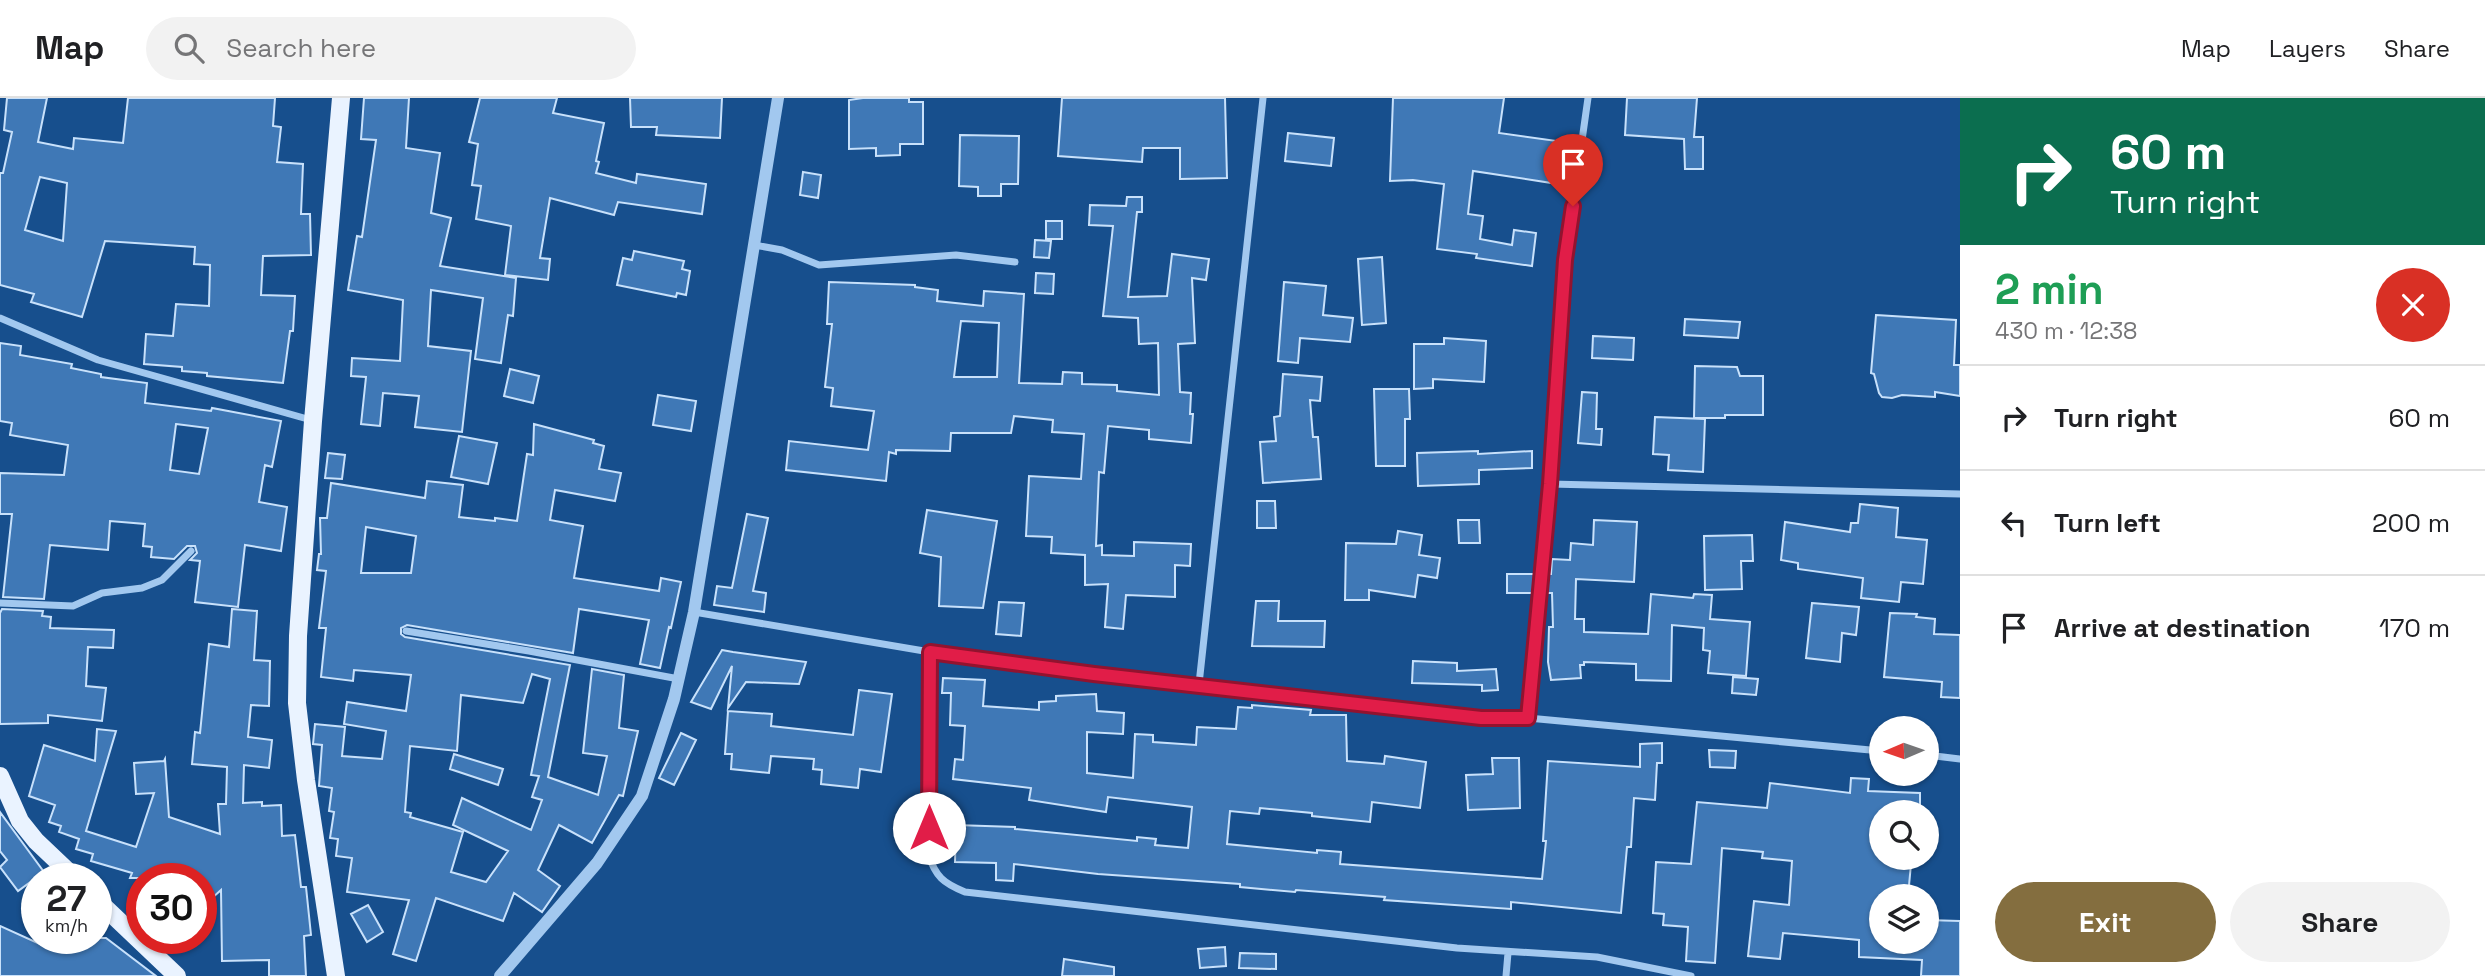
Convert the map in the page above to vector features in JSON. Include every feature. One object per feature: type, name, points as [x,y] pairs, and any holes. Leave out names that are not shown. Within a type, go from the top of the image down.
[{"type":"main road","points":[[336,976],[297,703],[298,636],[313,421],[341,98]]},
{"type":"main road","points":[[0,776],[20,821],[59,863]]},
{"type":"main road","points":[[112,914],[177,976]]},
{"type":"street","points":[[500,976],[597,863],[642,796],[679,679],[694,612],[778,98]]},
{"type":"street","points":[[1199,684],[1262,98]]},
{"type":"street","points":[[1528,718],[1550,484],[1565,260],[1588,98]]},
{"type":"street","points":[[754,245],[782,250],[819,265],[956,255],[1015,261]]},
{"type":"street","points":[[0,317],[98,360],[313,421]]},
{"type":"street","points":[[1550,484],[1960,494]]},
{"type":"street","points":[[0,603],[72,606],[102,593],[142,588],[162,580],[191,551]]},
{"type":"street","points":[[694,612],[930,652],[1094,674],[1481,718],[1528,718],[1869,750]]},
{"type":"street","points":[[407,631],[679,679]]},
{"type":"street","points":[[930,652],[929,854],[934,871],[948,885],[965,892],[1508,953],[1597,957],[1691,976]]},
{"type":"street","points":[[1939,756],[1960,759]]},
{"type":"street","points":[[1506,976],[1508,953]]},
{"type":"building","points":[[7,98],[47,98],[38,142],[73,149],[74,138],[123,143],[128,98],[275,98],[273,126],[281,127],[277,162],[303,164],[301,214],[310,214],[311,255],[263,256],[261,295],[295,296],[293,331],[290,331],[283,383],[207,376],[207,373],[182,371],[182,367],[144,364],[146,334],[173,336],[176,304],[209,306],[210,265],[194,264],[195,247],[105,241],[82,317],[31,302],[34,294],[0,285],[0,173],[3,173],[12,132],[4,130]],"holes":[[[40,177],[67,183],[63,241],[25,230]]]},
{"type":"building","points":[[364,98],[409,98],[406,148],[440,153],[431,213],[451,218],[440,266],[516,278],[513,316],[508,315],[501,363],[475,359],[483,298],[431,290],[428,346],[471,351],[462,432],[415,427],[419,396],[383,393],[380,426],[361,424],[366,377],[351,376],[352,358],[400,361],[403,300],[348,290],[357,236],[362,237],[376,140],[361,139]]},
{"type":"building","points":[[480,98],[557,98],[553,113],[604,123],[596,173],[636,183],[637,174],[706,184],[702,214],[618,202],[614,215],[550,198],[540,258],[550,259],[548,280],[505,275],[511,226],[476,219],[481,186],[472,185],[478,144],[469,142]]},
{"type":"building","points":[[630,98],[722,98],[720,138],[656,135],[657,127],[631,127]]},
{"type":"building","points":[[909,98],[909,102],[923,102],[923,144],[900,144],[900,155],[876,156],[876,148],[849,149],[849,100]]},
{"type":"building","points":[[1062,98],[1225,98],[1227,178],[1180,179],[1180,148],[1143,148],[1142,162],[1058,156]]},
{"type":"building","points":[[1393,98],[1504,98],[1499,133],[1564,142],[1558,184],[1473,171],[1468,214],[1483,216],[1480,239],[1512,245],[1514,230],[1536,233],[1532,266],[1476,258],[1477,254],[1437,249],[1444,184],[1413,180],[1390,181]]},
{"type":"building","points":[[1627,98],[1697,98],[1694,137],[1703,137],[1703,169],[1685,169],[1684,139],[1625,135]]},
{"type":"building","points":[[1288,133],[1334,138],[1331,166],[1285,161]]},
{"type":"building","points":[[960,135],[1019,136],[1018,184],[1001,184],[1001,196],[978,196],[978,187],[959,186]]},
{"type":"building","points":[[803,172],[821,175],[818,198],[800,195]]},
{"type":"building","points":[[1127,197],[1142,197],[1142,212],[1137,212],[1128,297],[1167,296],[1172,254],[1209,259],[1206,280],[1192,278],[1195,343],[1178,344],[1180,392],[1191,393],[1191,443],[1149,439],[1149,430],[1108,426],[1104,473],[1099,472],[1096,546],[1102,545],[1102,555],[1134,556],[1134,542],[1191,544],[1190,566],[1175,565],[1175,597],[1126,595],[1123,629],[1105,627],[1108,584],[1085,585],[1085,555],[1051,553],[1052,537],[1026,536],[1029,476],[1081,479],[1084,434],[1052,432],[1053,420],[1014,416],[1011,433],[951,433],[950,451],[896,450],[896,454],[889,452],[886,481],[786,470],[789,441],[868,450],[874,411],[831,406],[833,388],[825,387],[832,324],[827,324],[829,282],[915,285],[938,290],[937,301],[983,306],[984,291],[1024,294],[1019,383],[1062,384],[1063,372],[1082,373],[1082,384],[1117,385],[1117,391],[1159,395],[1158,343],[1139,344],[1138,318],[1103,316],[1113,226],[1089,225],[1090,205],[1126,206]],"holes":[[[961,321],[999,323],[997,377],[954,377]]]},
{"type":"building","points":[[1046,221],[1062,221],[1062,239],[1046,239]]},
{"type":"building","points":[[1035,240],[1051,241],[1049,258],[1034,257]]},
{"type":"building","points":[[634,251],[684,261],[682,269],[690,271],[686,295],[677,293],[676,297],[617,285],[623,258],[632,260]]},
{"type":"building","points":[[1382,257],[1386,323],[1362,325],[1358,259]]},
{"type":"building","points":[[1036,273],[1054,274],[1053,294],[1035,293]]},
{"type":"building","points":[[1284,282],[1326,286],[1323,315],[1353,318],[1350,342],[1300,338],[1298,363],[1278,361]]},
{"type":"building","points":[[1876,315],[1956,320],[1954,365],[1960,365],[1960,396],[1935,392],[1935,397],[1882,397],[1874,374],[1871,373]]},
{"type":"building","points":[[1685,319],[1740,322],[1738,338],[1684,335]]},
{"type":"building","points":[[1593,336],[1634,338],[1633,360],[1592,358]]},
{"type":"building","points":[[1444,338],[1486,341],[1484,382],[1433,379],[1433,388],[1414,389],[1414,344],[1444,344]]},
{"type":"building","points":[[0,343],[21,346],[20,355],[72,364],[71,368],[101,374],[101,377],[147,383],[145,403],[211,411],[212,408],[281,421],[272,467],[265,465],[259,502],[287,507],[281,551],[245,545],[238,607],[195,602],[200,561],[190,560],[197,553],[195,546],[187,546],[174,559],[151,557],[152,547],[143,546],[145,524],[110,521],[108,550],[50,545],[44,599],[3,597],[12,514],[0,514],[0,473],[64,475],[68,445],[10,435],[12,423],[0,421]],"holes":[[[176,424],[208,428],[199,474],[170,470]]]},
{"type":"building","points":[[1695,366],[1737,367],[1740,376],[1763,376],[1763,415],[1694,418]]},
{"type":"building","points":[[510,369],[539,376],[533,403],[504,396]]},
{"type":"building","points":[[1283,374],[1322,377],[1320,401],[1310,400],[1313,437],[1318,437],[1321,479],[1263,483],[1260,442],[1276,441],[1274,417],[1280,416]]},
{"type":"building","points":[[1374,389],[1409,389],[1410,419],[1405,419],[1405,466],[1376,466]]},
{"type":"building","points":[[1582,392],[1597,393],[1596,429],[1602,429],[1601,445],[1578,443]]},
{"type":"building","points":[[658,395],[696,401],[691,431],[653,425]]},
{"type":"building","points":[[1655,417],[1705,419],[1703,472],[1668,470],[1669,455],[1653,454]]},
{"type":"building","points":[[534,424],[594,440],[593,443],[604,446],[599,469],[621,473],[615,501],[555,490],[550,520],[583,526],[574,578],[659,591],[661,578],[681,582],[671,628],[669,627],[660,668],[640,664],[649,620],[579,609],[573,653],[407,625],[401,628],[401,634],[405,637],[570,665],[548,777],[598,795],[607,756],[583,753],[592,669],[624,675],[619,728],[638,731],[623,796],[619,795],[592,843],[559,825],[538,870],[560,886],[542,912],[514,893],[503,921],[436,898],[416,961],[393,954],[409,900],[347,892],[352,858],[336,856],[338,839],[330,838],[334,812],[329,811],[332,788],[319,786],[322,745],[313,744],[315,724],[345,727],[342,756],[382,759],[386,731],[344,724],[347,702],[406,711],[411,675],[354,670],[353,681],[321,677],[326,628],[319,628],[326,571],[317,570],[321,554],[320,518],[327,518],[331,483],[425,498],[427,481],[463,485],[459,517],[517,521],[527,454],[533,455]],"holes":[[[366,527],[416,536],[411,573],[361,573]],[[532,674],[550,679],[531,775],[539,776],[532,797],[542,800],[531,830],[462,798],[453,825],[508,851],[486,882],[451,872],[463,832],[410,817],[411,813],[405,812],[410,746],[457,751],[461,695],[523,703]]]},
{"type":"building","points":[[459,436],[497,443],[488,484],[451,477]]},
{"type":"building","points":[[1478,451],[1478,454],[1532,451],[1532,468],[1479,470],[1479,484],[1418,486],[1417,453]]},
{"type":"building","points":[[328,453],[345,455],[342,479],[325,478]]},
{"type":"building","points":[[1257,501],[1275,501],[1276,528],[1257,528]]},
{"type":"building","points":[[1860,504],[1898,508],[1896,537],[1927,540],[1923,584],[1901,582],[1899,602],[1861,598],[1863,578],[1798,569],[1798,563],[1781,560],[1785,522],[1850,532],[1851,523],[1858,523]]},
{"type":"building","points":[[927,510],[997,521],[983,608],[939,606],[941,557],[920,553]]},
{"type":"building","points":[[747,514],[768,518],[753,591],[766,593],[764,612],[714,605],[717,586],[732,588]]},
{"type":"building","points":[[1458,520],[1479,520],[1480,543],[1459,543]]},
{"type":"building","points":[[1594,520],[1637,522],[1634,582],[1576,579],[1575,619],[1584,619],[1584,632],[1648,634],[1651,594],[1693,598],[1694,594],[1712,595],[1710,619],[1750,622],[1746,676],[1708,673],[1710,651],[1703,650],[1704,628],[1672,625],[1671,681],[1636,680],[1636,664],[1584,662],[1584,665],[1580,665],[1581,678],[1551,680],[1548,662],[1549,627],[1553,627],[1552,593],[1546,593],[1552,559],[1570,560],[1571,543],[1593,545]]},
{"type":"building","points":[[1398,531],[1422,535],[1419,555],[1440,558],[1437,578],[1418,575],[1415,597],[1369,590],[1369,600],[1345,600],[1346,543],[1396,544]]},
{"type":"building","points":[[1752,535],[1753,561],[1741,561],[1742,589],[1705,590],[1704,536]]},
{"type":"building","points":[[1507,574],[1535,574],[1534,593],[1507,593]]},
{"type":"building","points":[[1256,601],[1279,601],[1278,621],[1325,621],[1324,647],[1252,646]]},
{"type":"building","points":[[999,602],[1024,603],[1021,636],[996,634]]},
{"type":"building","points":[[1812,603],[1859,607],[1856,635],[1842,633],[1840,662],[1806,658]]},
{"type":"building","points":[[2,609],[43,611],[42,616],[51,617],[50,628],[114,630],[113,648],[88,647],[86,686],[106,688],[102,721],[48,715],[48,723],[0,724]]},
{"type":"building","points":[[232,609],[257,611],[254,660],[270,661],[269,706],[251,705],[248,737],[272,740],[269,768],[244,765],[243,803],[281,805],[282,836],[295,835],[301,887],[306,887],[311,935],[304,936],[306,976],[269,976],[269,960],[222,961],[221,890],[217,894],[217,863],[126,863],[126,871],[112,867],[112,863],[91,861],[93,854],[76,849],[79,839],[59,832],[61,826],[49,822],[55,805],[29,796],[44,745],[95,761],[97,729],[116,731],[86,831],[136,847],[154,793],[136,794],[134,763],[165,759],[169,817],[220,834],[218,804],[226,804],[227,767],[192,764],[195,732],[200,733],[209,644],[229,647]]},
{"type":"building","points":[[1890,613],[1917,614],[1916,617],[1935,619],[1934,634],[1960,635],[1960,698],[1941,697],[1942,682],[1884,677]]},
{"type":"building","points":[[722,650],[806,662],[799,684],[746,682],[728,708],[732,666],[711,709],[691,702]]},
{"type":"building","points":[[1413,661],[1457,663],[1457,671],[1496,669],[1498,690],[1482,691],[1482,685],[1412,683]]},
{"type":"building","points":[[1733,677],[1758,679],[1756,695],[1732,693]]},
{"type":"building","points":[[943,678],[985,680],[983,706],[1039,710],[1039,702],[1056,701],[1056,696],[1096,694],[1097,711],[1124,713],[1123,734],[1087,732],[1087,773],[1133,778],[1135,734],[1153,735],[1153,742],[1196,745],[1197,727],[1236,729],[1238,707],[1252,708],[1252,705],[1311,710],[1310,715],[1346,715],[1347,761],[1384,764],[1385,756],[1426,762],[1420,808],[1372,802],[1370,822],[1260,808],[1259,814],[1230,811],[1227,844],[1317,853],[1317,850],[1341,852],[1340,864],[1542,879],[1548,761],[1640,767],[1640,744],[1662,743],[1662,763],[1657,763],[1655,800],[1634,798],[1631,847],[1627,847],[1621,913],[1511,902],[1511,909],[1384,900],[1385,897],[1295,892],[1240,887],[1240,884],[1098,874],[1014,864],[1013,881],[996,880],[996,863],[955,862],[956,825],[1015,827],[1137,841],[1137,837],[1156,839],[1155,845],[1188,848],[1192,807],[1108,797],[1106,812],[1029,800],[1031,788],[953,779],[955,759],[963,760],[965,726],[950,725],[951,693],[942,693]]},
{"type":"building","points":[[859,690],[892,694],[881,772],[860,769],[858,788],[821,784],[822,770],[813,769],[814,759],[771,756],[769,773],[731,769],[732,754],[725,754],[728,711],[772,714],[771,726],[853,735]]},
{"type":"building","points":[[681,733],[696,740],[674,785],[659,778]]},
{"type":"building","points":[[1709,750],[1736,751],[1735,768],[1710,767]]},
{"type":"building","points":[[454,754],[503,769],[498,785],[450,769]]},
{"type":"building","points":[[1492,758],[1519,758],[1520,808],[1468,810],[1466,775],[1493,774]]},
{"type":"building","points":[[1851,778],[1869,779],[1868,791],[1920,793],[1920,800],[1869,800],[1869,870],[1910,870],[1909,884],[1869,884],[1869,954],[1939,954],[1939,920],[1960,921],[1960,976],[1921,976],[1922,960],[1859,957],[1859,940],[1783,933],[1780,959],[1748,956],[1754,901],[1789,905],[1792,861],[1762,858],[1763,852],[1722,848],[1715,963],[1686,961],[1688,927],[1663,925],[1664,914],[1653,913],[1656,862],[1691,864],[1697,802],[1767,808],[1770,783],[1850,793]]},
{"type":"building","points":[[0,812],[37,863],[21,863],[21,889],[18,891],[0,867],[7,860],[0,851]]},
{"type":"building","points":[[368,905],[383,932],[367,942],[351,914]]},
{"type":"building","points":[[0,926],[21,936],[21,954],[112,954],[112,943],[156,976],[0,976]]},
{"type":"building","points":[[1225,947],[1226,966],[1200,968],[1198,949]]},
{"type":"building","points":[[1240,953],[1276,954],[1276,969],[1239,968]]},
{"type":"building","points":[[1064,959],[1114,967],[1114,976],[1062,976]]},
{"type":"route","points":[[929,828],[930,652],[1094,674],[1481,718],[1528,718],[1550,484],[1565,260],[1573,206]]}]
